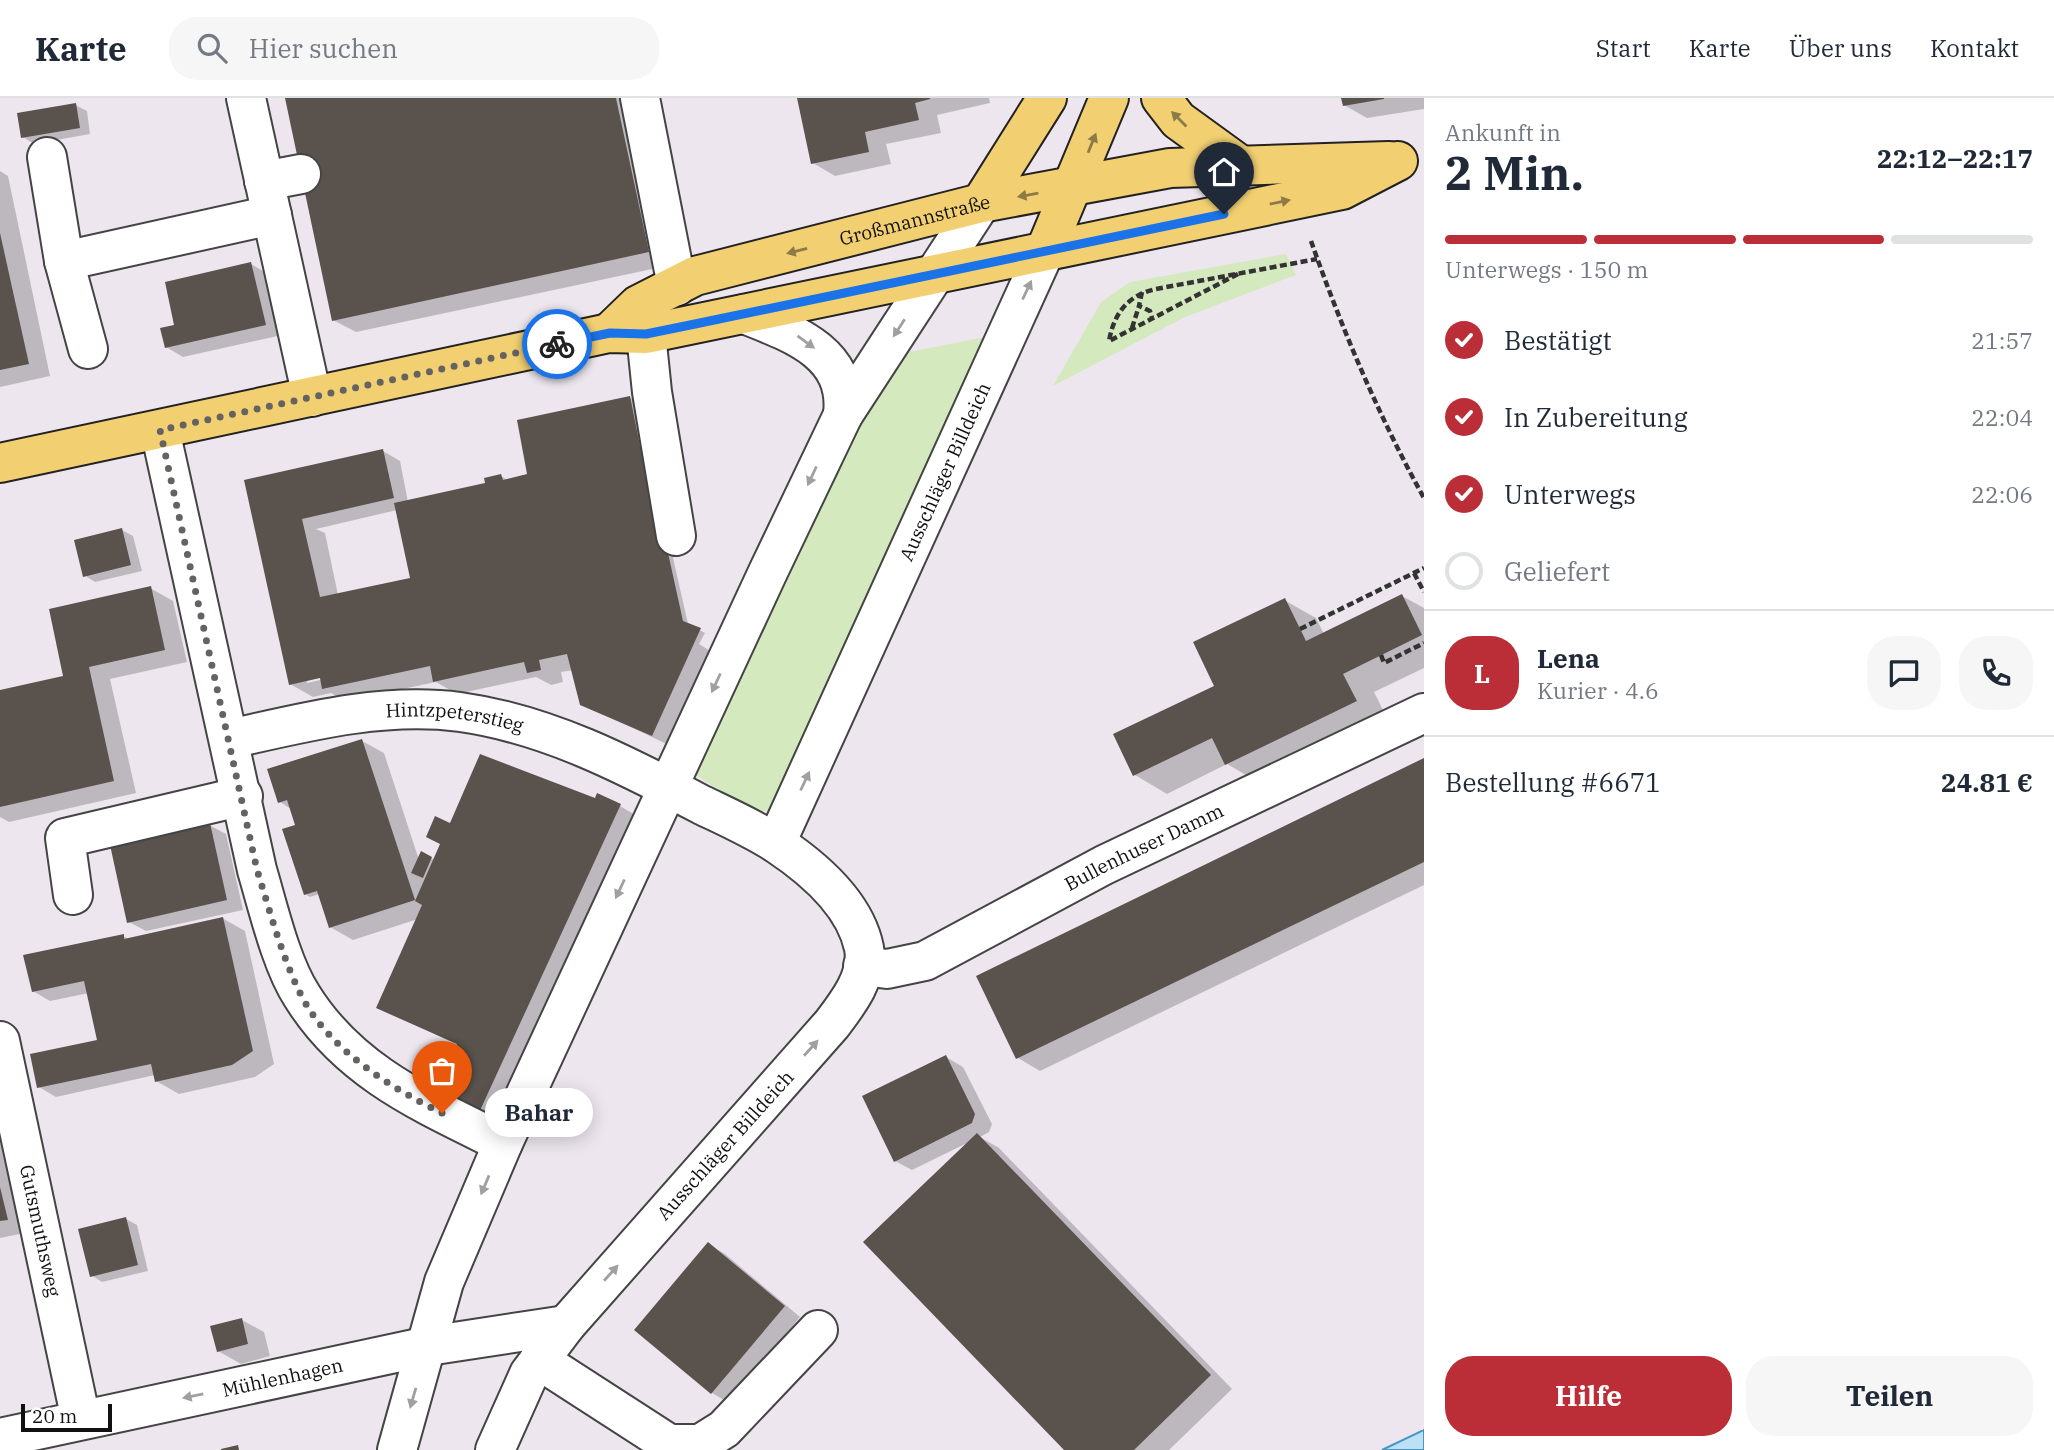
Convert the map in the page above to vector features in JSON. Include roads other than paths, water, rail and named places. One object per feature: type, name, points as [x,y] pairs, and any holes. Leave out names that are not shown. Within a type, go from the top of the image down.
[{"type":"main road","points":[[981,203],[1047,98]]},
{"type":"main road","name":"Ausschläger Billdeich","points":[[1045,251],[1109,98]]},
{"type":"main road","points":[[1161,98],[1178,120],[1240,165]]},
{"type":"main road","name":"Großmannstraße","points":[[628,333],[638,305],[695,276],[981,203],[1170,168],[1411,159]]},
{"type":"main road","name":"Großmannstraße","points":[[0,463],[312,397],[628,333],[744,314],[1342,190],[1411,159]]},
{"type":"street","points":[[246,98],[279,190],[312,397]]},
{"type":"street","points":[[640,98],[677,286]]},
{"type":"street","points":[[47,157],[64,261],[88,349]]},
{"type":"street","points":[[64,261],[279,190]]},
{"type":"street","points":[[397,1450],[444,1282],[503,1143],[667,787],[843,415],[981,203]]},
{"type":"street","name":"Ausschläger Billdeich","points":[[776,844],[1045,251]]},
{"type":"street","points":[[744,314],[809,341],[835,371],[845,398],[843,415]]},
{"type":"street","points":[[628,333],[652,392],[676,536]]},
{"type":"street","points":[[160,430],[243,796],[257,870],[275,930],[300,995],[334,1040],[402,1093],[503,1143]]},
{"type":"street","name":"Hintzpeterstieg","points":[[230,739],[368,712],[432,709],[462,712],[551,735],[667,787]]},
{"type":"street","name":"Bullenhuser Damm","points":[[863,966],[887,969],[925,961],[1104,866],[1424,713]]},
{"type":"street","name":"Ausschläger Billdeich","points":[[495,1450],[529,1374],[566,1325],[832,1024],[851,998],[863,966],[864,950],[859,932],[836,895],[776,844],[667,787]]},
{"type":"street","points":[[73,895],[65,838],[243,796]]},
{"type":"street","name":"Gutsmuthsweg","points":[[0,1041],[81,1420]]},
{"type":"street","name":"Mühlenhagen","points":[[0,1438],[428,1346],[566,1325]]},
{"type":"street","points":[[540,1360],[669,1444],[700,1444],[724,1429],[818,1330]]},
{"type":"water","points":[[1424,1430],[1424,1450],[1382,1450]]},
{"type":"place","name":"Bahar","points":[[442,1113]]}]
